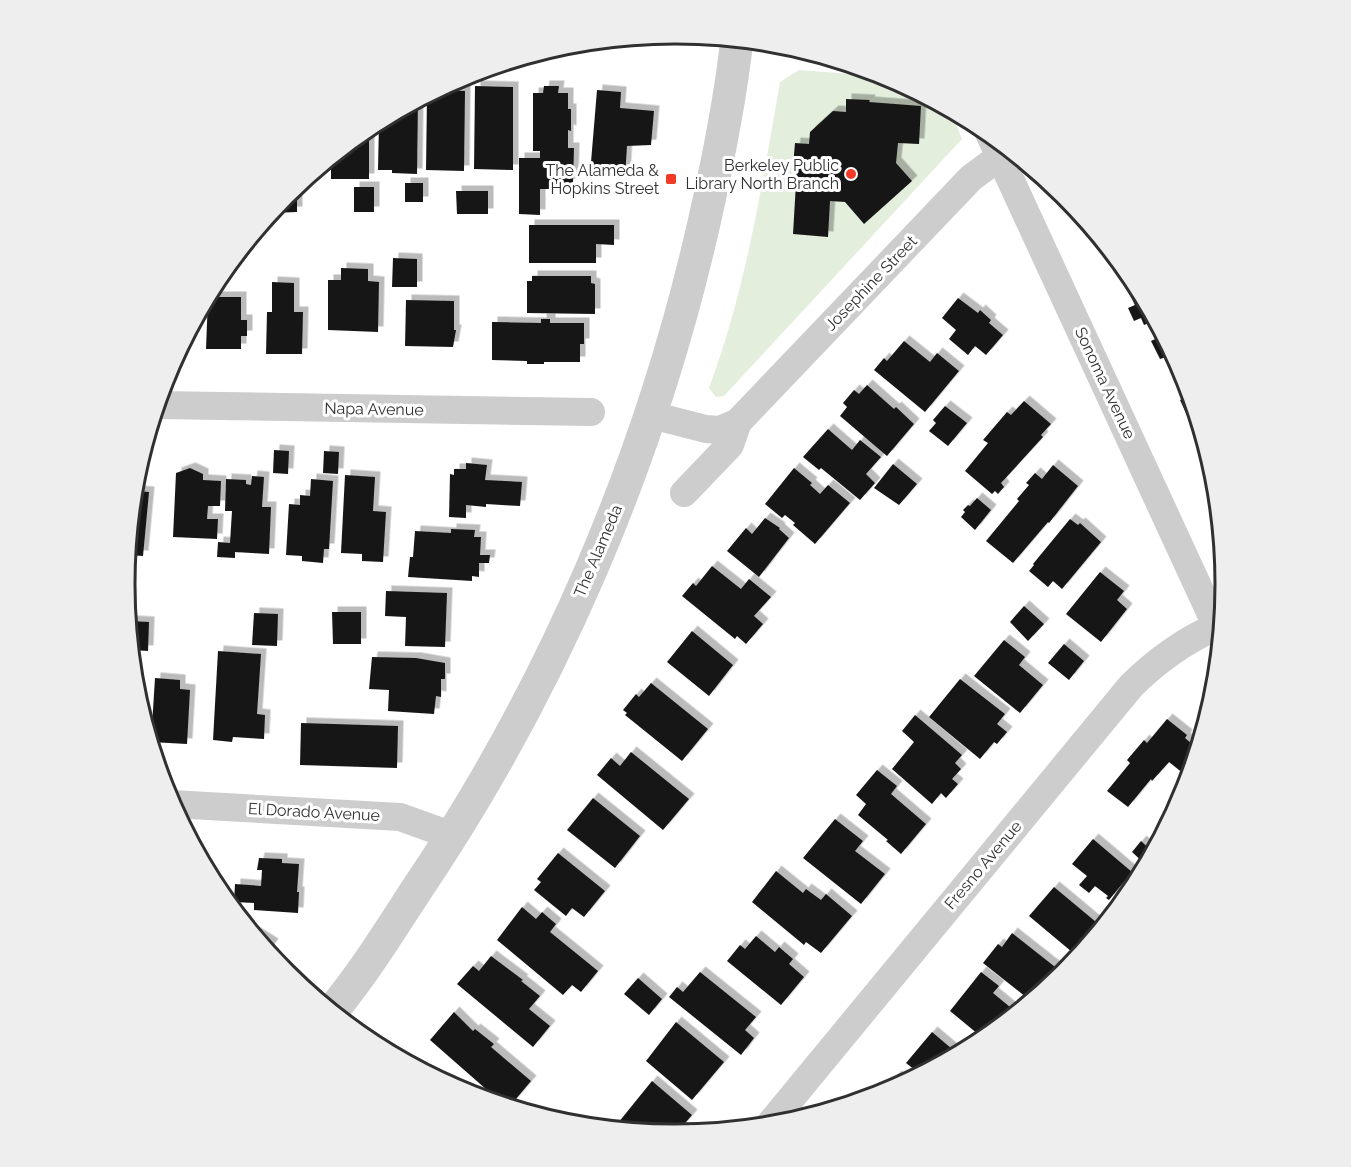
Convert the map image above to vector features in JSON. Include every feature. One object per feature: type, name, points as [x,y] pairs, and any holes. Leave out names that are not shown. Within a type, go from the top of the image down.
[{"type":"street","name":"The Alameda","points":[[337,1004],[453,836],[536,689],[607,534],[651,415],[692,279],[726,125],[735,47]]},
{"type":"street","name":"Josephine Street","points":[[684,493],[730,445],[738,422],[996,149]]},
{"type":"street","name":"Sonoma Avenue","points":[[1003,154],[1214,620]]},
{"type":"street","name":"Napa Avenue","points":[[166,405],[591,412]]},
{"type":"street","points":[[651,415],[706,429],[720,430],[738,422]]},
{"type":"street","name":"Fresno Avenue","points":[[779,1113],[1131,686],[1148,669],[1181,644],[1213,633]]},
{"type":"street","name":"El Dorado Avenue","points":[[183,805],[400,817],[453,836]]},
{"type":"green space","points":[[799,70],[855,74],[914,99],[946,116],[955,122],[962,139],[724,396],[716,397],[709,388],[733,313],[752,237],[780,82]]},
{"type":"building","points":[[475,86],[513,87],[513,170],[474,169]]},
{"type":"building","points":[[544,86],[559,86],[558,93],[568,93],[571,131],[568,130],[568,148],[574,148],[573,184],[562,184],[562,189],[540,189],[540,215],[519,214],[519,158],[540,158],[540,151],[533,151],[533,93],[543,93]]},
{"type":"building","points":[[597,90],[621,92],[620,108],[654,111],[651,145],[627,146],[625,177],[590,174]]},
{"type":"building","points":[[456,91],[465,91],[464,171],[426,170],[427,104]]},
{"type":"building","name":"Berkeley Public Library North Branch","points":[[846,99],[921,106],[919,144],[898,143],[896,163],[912,181],[864,224],[845,202],[830,201],[828,237],[793,234],[797,166],[793,166],[795,143],[809,144],[810,132],[833,111],[846,112]]},
{"type":"building","points":[[418,109],[417,174],[378,170],[379,133]]},
{"type":"building","points":[[369,139],[369,179],[331,179],[331,168]]},
{"type":"building","points":[[405,183],[423,183],[423,202],[405,202]]},
{"type":"building","points":[[354,187],[374,187],[374,212],[354,212]]},
{"type":"building","points":[[456,191],[488,191],[488,214],[457,214]]},
{"type":"building","points":[[297,199],[297,212],[284,213]]},
{"type":"building","points":[[529,225],[614,225],[614,245],[596,244],[596,263],[529,263]]},
{"type":"building","points":[[393,258],[417,259],[417,287],[392,287]]},
{"type":"building","points":[[341,268],[368,269],[368,281],[379,282],[378,332],[328,330],[328,280],[341,280]]},
{"type":"building","points":[[532,276],[591,276],[591,283],[595,284],[595,314],[527,313],[527,281],[532,281]]},
{"type":"building","points":[[272,282],[294,283],[294,312],[303,312],[302,354],[266,354],[267,312],[272,312]]},
{"type":"building","points":[[1126,287],[1148,323],[1144,325],[1141,318],[1134,321],[1128,308],[1135,305]]},
{"type":"building","points":[[218,297],[241,297],[241,320],[247,320],[247,336],[241,336],[241,349],[206,349],[207,314]]},
{"type":"building","points":[[958,298],[978,313],[980,310],[991,320],[989,323],[1003,335],[986,355],[975,346],[968,355],[949,339],[956,330],[942,318]]},
{"type":"building","points":[[406,300],[454,301],[454,330],[456,330],[453,347],[405,346]]},
{"type":"building","points":[[541,319],[550,319],[550,323],[584,323],[584,344],[580,344],[580,362],[527,364],[527,361],[492,360],[492,322],[541,323]]},
{"type":"building","points":[[1156,338],[1165,357],[1160,359],[1151,341]]},
{"type":"building","points":[[904,341],[930,362],[937,353],[959,371],[925,412],[874,370],[884,358],[887,361]]},
{"type":"building","points":[[867,385],[914,424],[887,456],[840,416],[847,407],[843,403],[854,390],[859,394]]},
{"type":"building","points":[[1183,399],[1192,425],[1180,400]]},
{"type":"building","points":[[1024,401],[1051,424],[1041,435],[1043,437],[1001,483],[1004,487],[998,494],[995,491],[992,494],[965,471],[988,443],[983,440],[1007,412],[1011,415]]},
{"type":"building","points":[[945,406],[967,423],[948,446],[929,431],[936,423],[933,420]]},
{"type":"building","points":[[828,429],[852,450],[860,440],[881,457],[866,474],[875,483],[860,500],[821,468],[819,470],[803,457]]},
{"type":"building","points":[[274,450],[289,451],[288,474],[273,473]]},
{"type":"building","points":[[324,451],[339,452],[338,474],[323,473]]},
{"type":"building","points":[[466,463],[487,465],[485,480],[522,482],[520,506],[466,505],[466,518],[449,517],[450,474],[454,475],[454,469],[466,469]]},
{"type":"building","points":[[893,464],[917,484],[899,505],[874,488]]},
{"type":"building","points":[[1053,465],[1078,486],[1013,563],[986,541],[1019,501],[1017,499],[1029,485],[1026,483],[1035,473],[1042,479]]},
{"type":"building","points":[[190,468],[203,474],[203,480],[221,481],[220,506],[208,506],[207,519],[218,519],[217,539],[173,537],[176,473]]},
{"type":"building","points":[[794,468],[812,483],[810,485],[820,494],[828,485],[850,503],[815,544],[785,515],[782,518],[765,504]]},
{"type":"building","points":[[345,475],[375,477],[373,511],[386,512],[383,562],[362,561],[362,554],[341,553]]},
{"type":"building","points":[[252,476],[264,477],[262,507],[271,507],[269,554],[235,552],[235,558],[217,557],[218,542],[230,543],[232,511],[225,511],[226,479],[246,480],[246,484],[251,485]]},
{"type":"building","points":[[311,479],[333,481],[329,549],[324,549],[323,563],[302,561],[302,556],[286,555],[289,504],[300,505],[300,495],[310,496]]},
{"type":"building","points":[[144,492],[149,492],[143,556],[137,556]]},
{"type":"building","points":[[977,498],[991,510],[975,530],[961,517],[965,512],[963,510]]},
{"type":"building","points":[[765,518],[780,528],[789,538],[759,577],[727,551],[746,528],[752,534]]},
{"type":"building","points":[[1070,519],[1078,525],[1080,523],[1101,542],[1062,589],[1053,581],[1048,587],[1029,571]]},
{"type":"building","points":[[451,529],[475,530],[474,537],[481,537],[480,555],[490,555],[489,563],[479,563],[479,577],[472,576],[472,581],[408,577],[410,557],[413,557],[415,531],[451,533]]},
{"type":"building","points":[[712,566],[741,589],[749,579],[771,597],[754,616],[763,624],[746,644],[737,636],[735,639],[682,596],[693,583],[696,586]]},
{"type":"building","points":[[1100,572],[1124,591],[1117,600],[1127,609],[1101,642],[1066,614]]},
{"type":"building","points":[[386,591],[447,593],[445,647],[405,646],[406,617],[385,616]]},
{"type":"building","points":[[1024,606],[1044,624],[1028,641],[1010,622]]},
{"type":"building","points":[[332,612],[361,612],[361,644],[333,644]]},
{"type":"building","points":[[254,613],[278,614],[277,646],[252,645]]},
{"type":"building","points":[[137,621],[149,622],[148,651],[140,650]]},
{"type":"building","points":[[692,631],[733,665],[709,696],[667,662]]},
{"type":"building","points":[[1004,640],[1025,657],[1019,665],[1043,685],[1020,713],[974,676]]},
{"type":"building","points":[[1064,644],[1084,661],[1069,680],[1048,663]]},
{"type":"building","points":[[218,651],[261,654],[257,714],[265,715],[264,739],[233,737],[232,742],[213,740]]},
{"type":"building","points":[[372,657],[416,658],[445,663],[445,679],[441,679],[441,697],[436,696],[434,714],[388,711],[389,690],[369,689]]},
{"type":"building","points":[[155,678],[180,680],[180,689],[190,690],[187,744],[160,742],[153,717]]},
{"type":"building","points":[[960,679],[1005,714],[997,724],[1007,732],[997,744],[994,742],[980,759],[929,717]]},
{"type":"building","points":[[651,683],[708,729],[682,761],[625,715],[627,713],[623,710],[636,694],[639,697]]},
{"type":"building","points":[[915,715],[962,755],[955,763],[961,769],[952,779],[958,784],[946,798],[941,793],[932,804],[892,769],[914,742],[902,731]]},
{"type":"building","points":[[1167,719],[1187,735],[1185,738],[1191,743],[1181,772],[1169,762],[1152,781],[1151,779],[1128,807],[1107,791],[1130,763],[1127,760],[1144,740],[1147,743]]},
{"type":"building","points":[[301,723],[398,726],[397,768],[300,765]]},
{"type":"building","points":[[631,752],[689,799],[663,830],[597,775],[611,758],[620,766]]},
{"type":"building","points":[[877,770],[897,786],[891,794],[926,824],[901,854],[858,815],[866,804],[856,795]]},
{"type":"building","points":[[593,798],[640,836],[615,868],[567,830]]},
{"type":"building","points":[[835,819],[863,841],[855,851],[885,874],[861,904],[803,858]]},
{"type":"building","points":[[1093,839],[1132,872],[1109,900],[1106,898],[1108,896],[1095,886],[1089,893],[1079,885],[1087,876],[1072,864]]},
{"type":"building","points":[[1141,841],[1147,846],[1140,859],[1132,852]]},
{"type":"building","points":[[558,853],[605,891],[584,917],[572,908],[566,916],[534,890],[541,882],[537,879]]},
{"type":"building","points":[[259,858],[282,859],[282,863],[299,864],[298,913],[254,910],[254,903],[240,902],[234,894],[235,884],[261,886],[262,870],[257,870]]},
{"type":"building","points":[[776,871],[803,893],[806,889],[821,900],[826,894],[852,916],[821,953],[806,942],[804,945],[752,902]]},
{"type":"building","points":[[1054,887],[1096,922],[1071,951],[1029,916]]},
{"type":"building","points":[[522,907],[536,919],[542,912],[556,924],[550,932],[598,971],[581,992],[572,985],[563,995],[497,940]]},
{"type":"building","points":[[1012,933],[1055,967],[1024,996],[983,963],[998,944],[1002,947]]},
{"type":"building","points":[[756,936],[775,952],[779,947],[793,959],[789,964],[804,977],[781,1005],[727,961],[740,945],[745,949]]},
{"type":"building","points":[[491,956],[540,996],[529,1009],[550,1026],[533,1047],[457,984],[473,966],[479,971]]},
{"type":"building","points":[[700,972],[756,1017],[745,1030],[754,1038],[741,1055],[669,997],[677,987],[683,992]]},
{"type":"building","points":[[981,972],[999,986],[993,993],[1010,1007],[976,1032],[950,1011]]},
{"type":"building","points":[[638,978],[662,999],[649,1015],[624,994]]},
{"type":"building","points":[[454,1012],[473,1031],[475,1029],[494,1044],[491,1047],[531,1081],[516,1099],[485,1088],[430,1040]]},
{"type":"building","points":[[676,1022],[724,1062],[692,1100],[646,1061]]},
{"type":"building","points":[[932,1032],[950,1048],[913,1068],[906,1063]]},
{"type":"building","points":[[652,1081],[692,1115],[685,1124],[620,1120]]},
{"type":"place","name":"Berkeley Public Library North Branch","points":[[851,174]]},
{"type":"place","name":"The Alameda & Hopkins Street","points":[[671,179]]}]
